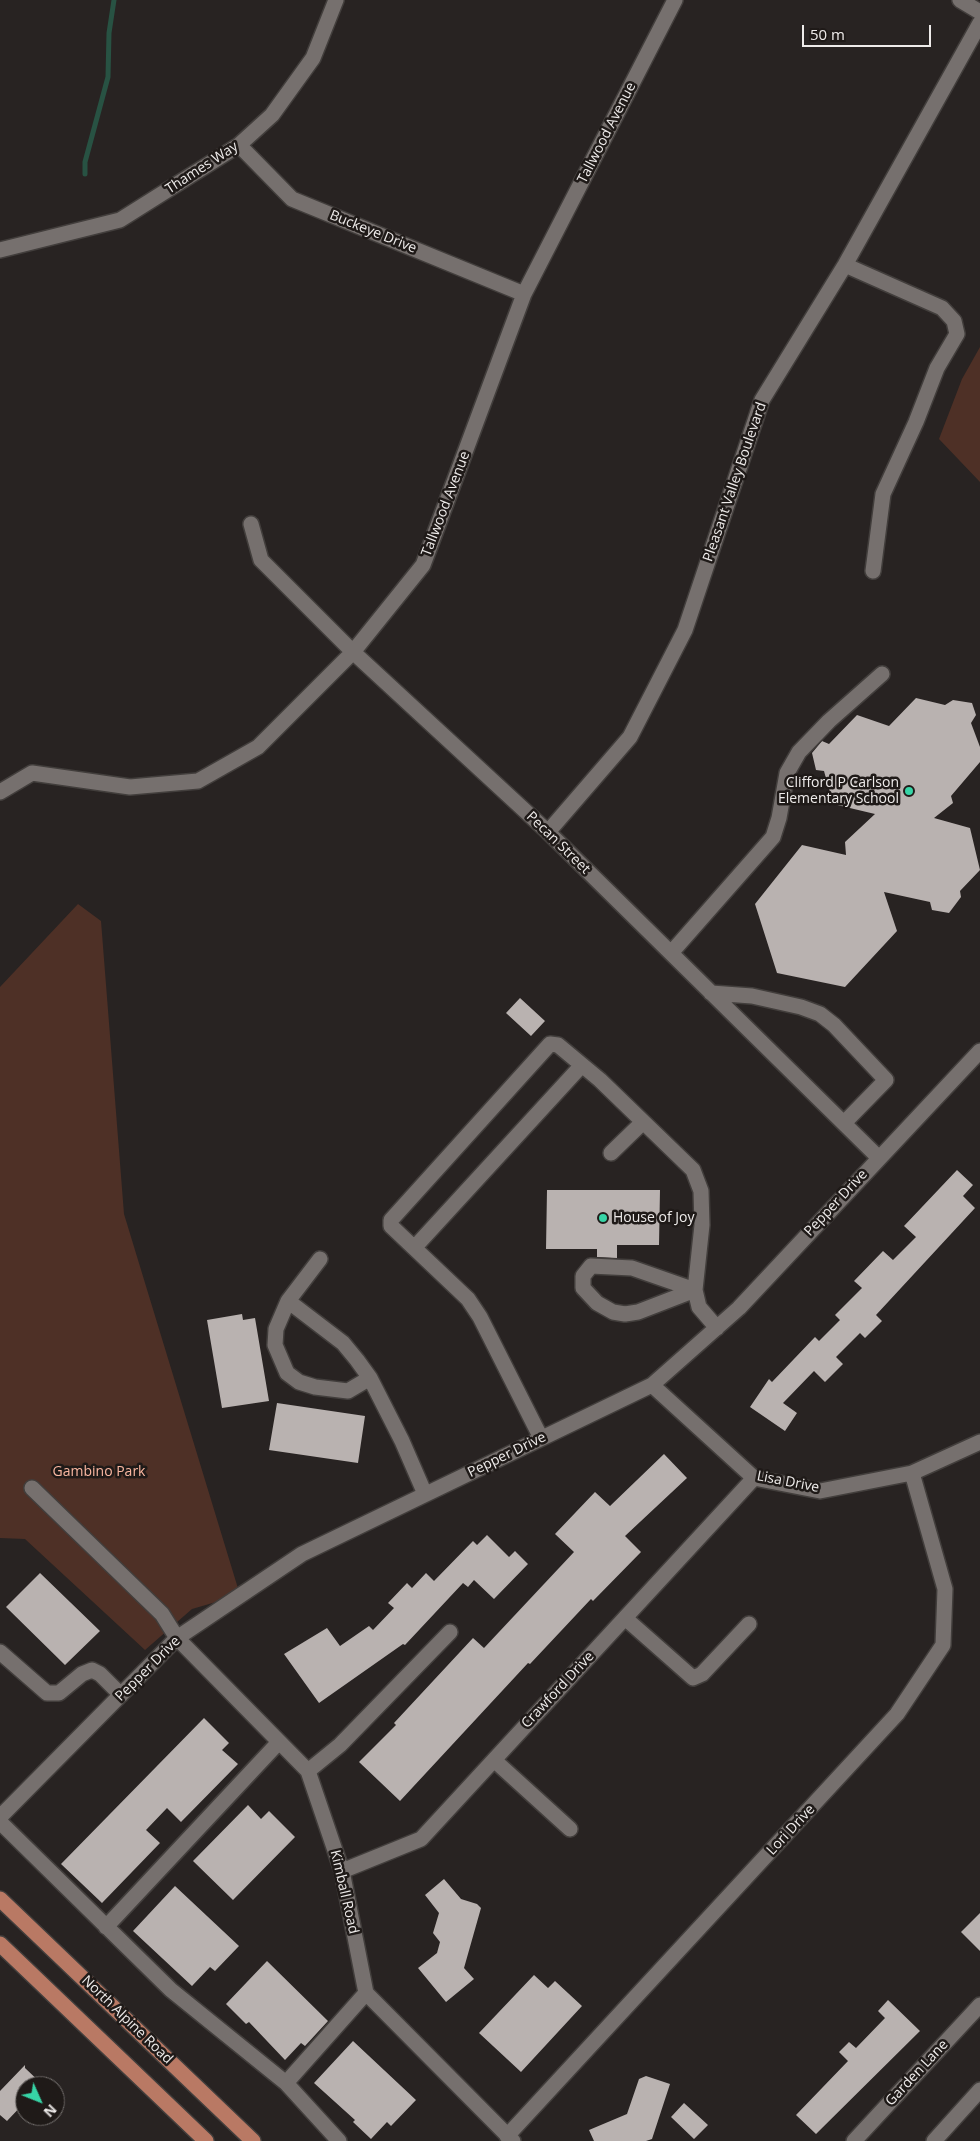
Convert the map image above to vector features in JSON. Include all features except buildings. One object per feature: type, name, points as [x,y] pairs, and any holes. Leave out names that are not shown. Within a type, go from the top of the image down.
[{"type":"main road","name":"North Alpine Road","points":[[0,1899],[253,2141]]},
{"type":"main road","points":[[0,1944],[206,2141]]},
{"type":"street","name":"Thames Way","points":[[0,250],[120,220],[239,145],[272,115],[313,58],[336,0]]},
{"type":"street","name":"Tallwood Avenue","points":[[0,792],[32,773],[130,787],[198,782],[258,747],[353,652],[423,565],[524,294],[676,0]]},
{"type":"street","points":[[960,0],[980,12]]},
{"type":"street","name":"Pleasant Valley Boulevard","points":[[548,832],[630,737],[685,630],[762,400],[845,265],[980,22]]},
{"type":"street","name":"Buckeye Drive","points":[[239,145],[292,199],[524,294]]},
{"type":"street","points":[[845,265],[942,308],[954,321],[957,334],[937,368],[916,422],[883,494],[874,571]]},
{"type":"street","name":"Pecan Street","points":[[251,524],[261,560],[353,652],[548,832],[878,1157]]},
{"type":"street","points":[[671,953],[773,837],[779,818],[787,773],[799,752],[829,721],[882,674]]},
{"type":"street","points":[[711,993],[752,996],[801,1007],[820,1014],[834,1025],[886,1080],[844,1123]]},
{"type":"street","points":[[541,1438],[480,1317],[468,1299],[391,1226],[394,1215],[550,1044],[558,1045],[582,1065],[693,1170],[701,1191],[702,1225],[694,1290],[699,1307],[716,1328]]},
{"type":"street","name":"Pepper Drive","points":[[0,1817],[177,1638],[302,1554],[652,1385],[739,1308],[878,1157],[980,1051]]},
{"type":"street","points":[[415,1247],[582,1065]]},
{"type":"street","points":[[611,1153],[643,1122]]},
{"type":"street","points":[[320,1259],[288,1301],[276,1329],[275,1345],[287,1373],[299,1382],[314,1387],[348,1391],[370,1378]]},
{"type":"street","points":[[591,1266],[632,1268],[694,1290],[638,1312],[625,1314],[613,1312],[597,1303],[583,1288],[583,1276],[591,1266]]},
{"type":"street","points":[[288,1301],[342,1343],[370,1378],[402,1441],[425,1494]]},
{"type":"street","name":"Lisa Drive","points":[[652,1385],[754,1478],[820,1491],[912,1472],[980,1442]]},
{"type":"street","name":"Lori Drive","points":[[510,2138],[897,1714],[944,1645],[945,1589],[912,1472]]},
{"type":"street","name":"Crawford Drive","points":[[342,1871],[421,1839],[754,1478]]},
{"type":"street","name":"Kimball Road","points":[[32,1488],[162,1614],[177,1638],[308,1771],[342,1871],[366,1993]]},
{"type":"street","points":[[625,1618],[694,1678],[702,1674],[749,1624]]},
{"type":"street","points":[[308,1771],[340,1745],[450,1632]]},
{"type":"street","points":[[0,1652],[47,1694],[59,1693],[82,1674],[92,1670],[100,1674],[121,1696]]},
{"type":"street","points":[[106,1927],[280,1742]]},
{"type":"street","points":[[494,1760],[570,1829]]},
{"type":"street","points":[[0,1822],[171,1990],[286,2083],[339,2141]]},
{"type":"street","points":[[286,2083],[366,1993],[510,2138]]},
{"type":"street","name":"Garden Lane","points":[[856,2140],[980,2005]]},
{"type":"street","points":[[934,2141],[980,2090]]},
{"type":"green space","points":[[980,347],[980,482],[939,439],[962,379]]},
{"type":"green space","name":"Gambino Park","points":[[78,904],[101,921],[124,1214],[240,1595],[192,1609],[145,1650],[25,1539],[0,1538],[0,987]]},
{"type":"waterway","points":[[85,174],[85,162],[108,77],[109,33],[114,0]]},
{"type":"place","name":"Clifford P Carlson Elementary School","points":[[909,791]]},
{"type":"place","name":"House of Joy","points":[[603,1218]]}]
